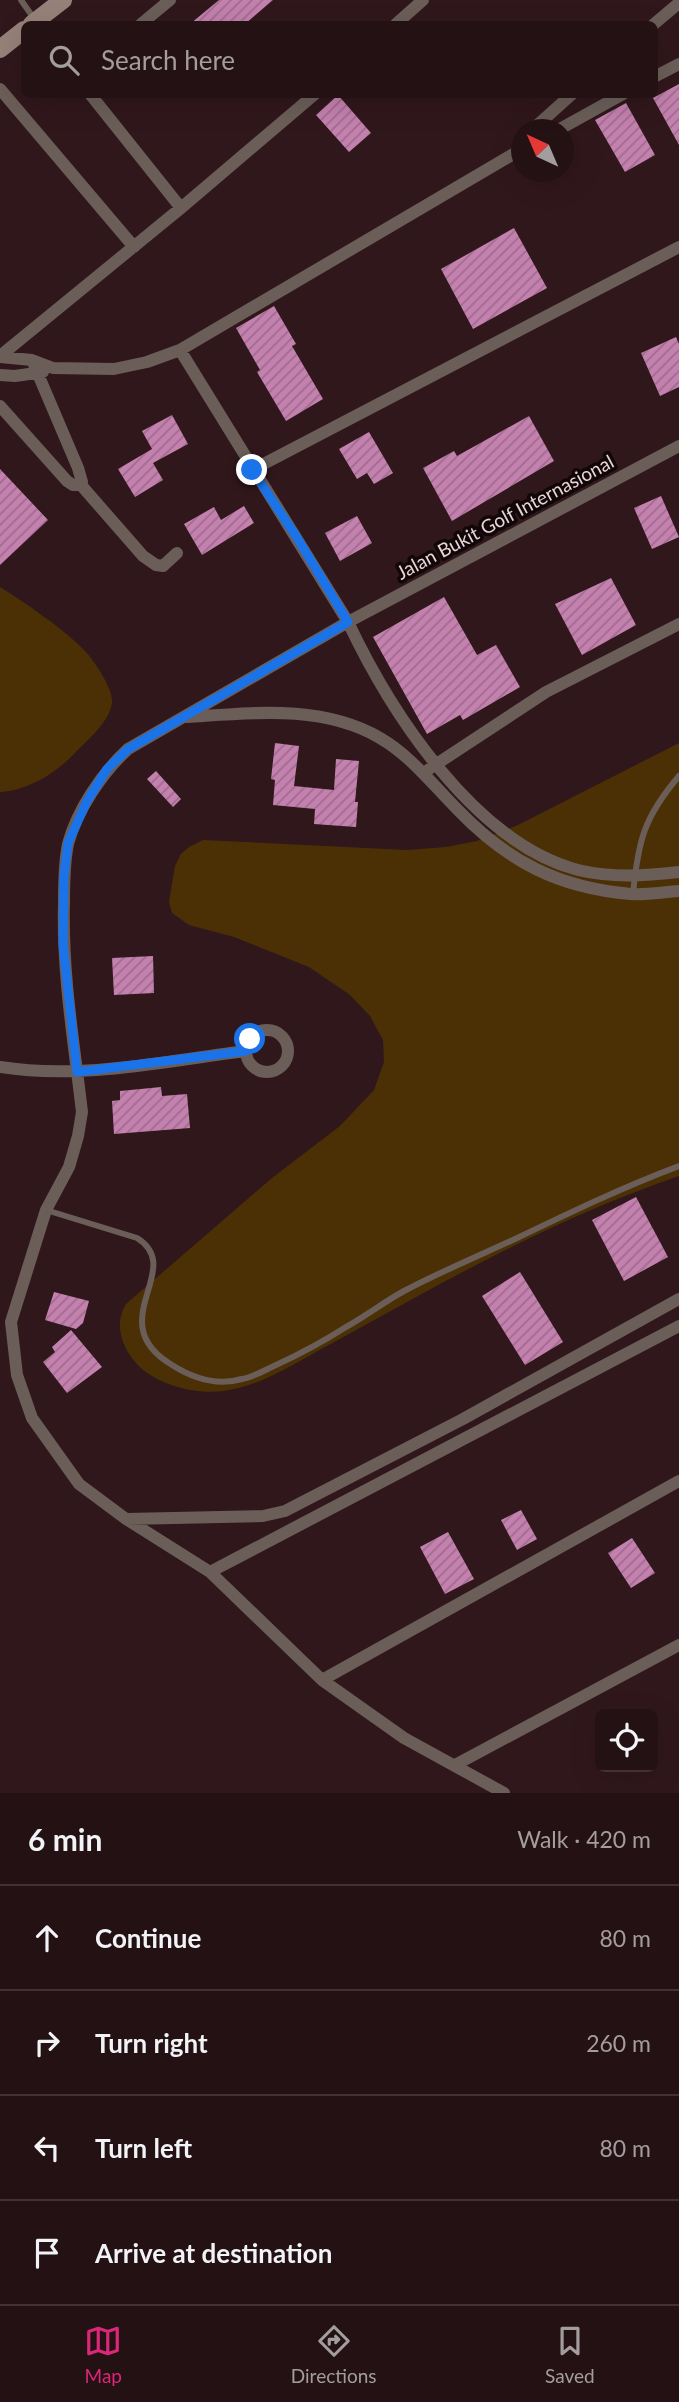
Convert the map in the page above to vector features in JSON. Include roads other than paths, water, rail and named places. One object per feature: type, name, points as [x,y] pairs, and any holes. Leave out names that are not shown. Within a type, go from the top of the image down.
[{"type":"street","points":[[36,21],[63,0]]},
{"type":"street","points":[[145,21],[170,0]]},
{"type":"street","points":[[400,21],[424,0]]},
{"type":"street","points":[[657,21],[679,3]]},
{"type":"street","points":[[0,49],[21,33]]},
{"type":"street","points":[[658,76],[679,64]]},
{"type":"street","points":[[0,89],[134,247]]},
{"type":"street","points":[[93,98],[181,208]]},
{"type":"street","points":[[0,356],[310,98]]},
{"type":"street","points":[[544,119],[568,98]]},
{"type":"street","points":[[574,121],[616,98]]},
{"type":"street","points":[[488,167],[511,147]]},
{"type":"street","points":[[0,356],[32,360],[53,368],[114,369],[147,362],[180,349],[511,155]]},
{"type":"street","points":[[252,470],[679,247]]},
{"type":"street","points":[[180,349],[348,622],[403,719],[435,765],[468,802],[523,846],[578,870],[635,877],[679,872]]},
{"type":"street","points":[[32,360],[78,468],[81,485],[152,563],[163,566],[177,553]]},
{"type":"street","points":[[0,375],[37,375],[53,368]]},
{"type":"street","points":[[0,406],[67,481],[81,485]]},
{"type":"street","name":"Jalan Bukit Golf Internasional","points":[[5,1320],[46,1210],[69,1167],[78,1136],[82,1112],[63,944],[64,876],[68,843],[87,801],[107,769],[128,749],[348,622],[679,446]]},
{"type":"street","points":[[423,773],[546,692],[679,624]]},
{"type":"street","points":[[183,717],[249,713],[313,714],[330,718],[379,737],[405,755],[463,816],[509,855],[550,878],[601,890],[633,894],[679,891]]},
{"type":"street","points":[[0,1067],[26,1071],[77,1072],[246,1051]]},
{"type":"street","points":[[125,1519],[257,1517],[285,1511],[463,1419],[679,1299]]},
{"type":"street","points":[[5,1320],[17,1375],[32,1418],[79,1484],[125,1519],[211,1572],[322,1680],[404,1738],[504,1793]]},
{"type":"street","points":[[211,1572],[679,1326]]},
{"type":"street","points":[[322,1680],[679,1481]]},
{"type":"street","points":[[455,1765],[679,1645]]},
{"type":"lane","points":[[21,0],[29,21]]},
{"type":"lane","points":[[633,894],[642,833],[658,800],[679,776]]},
{"type":"lane","points":[[46,1210],[137,1238],[148,1246],[154,1257],[141,1319],[145,1338],[161,1358],[174,1367],[195,1377],[228,1383],[246,1378],[301,1353],[404,1291],[638,1181],[679,1166]]}]
